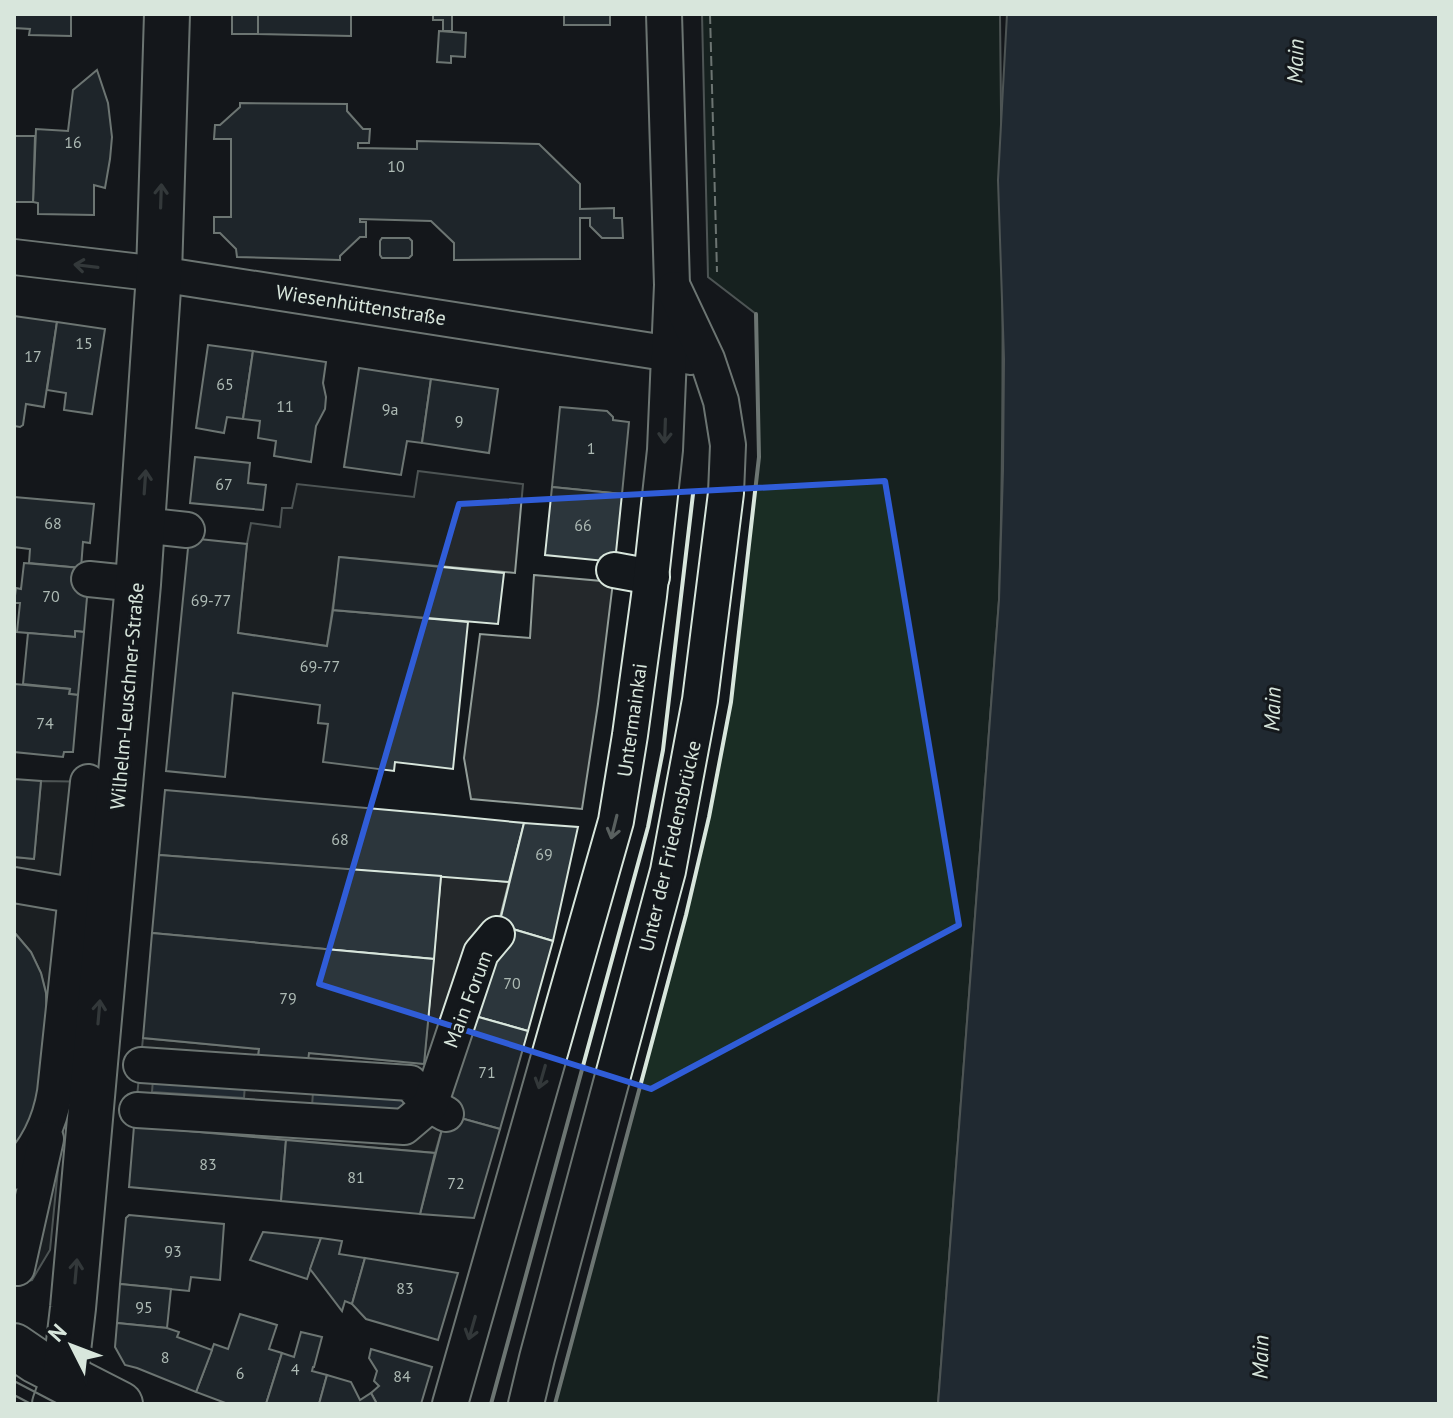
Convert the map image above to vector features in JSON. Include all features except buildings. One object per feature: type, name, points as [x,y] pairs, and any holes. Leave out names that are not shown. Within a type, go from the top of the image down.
[{"type":"main road","name":"Wilhelm-Leuschner-Straße","points":[[60,1390],[74,1294],[138,584],[159,274],[167,14]]},
{"type":"main road","points":[[14,1346],[36,1361],[60,1390],[120,1404]]},
{"type":"street","name":"Untermainkai","points":[[450,1404],[616,821],[630,735],[652,577],[665,450],[672,285],[664,14]]},
{"type":"street","name":"Wiesenhüttenstraße","points":[[14,257],[159,274],[707,359]]},
{"type":"street","name":"Unter der Friedensbrücke","points":[[526,1404],[668,871],[700,700],[726,493],[728,445],[721,401],[707,359],[672,285]]},
{"type":"street","points":[[142,525],[187,530]]},
{"type":"street","points":[[614,570],[652,577]]},
{"type":"street","points":[[89,579],[138,584]]},
{"type":"street","name":"Wilhelm-Leuschner-Straße","points":[[15,1267],[55,1092],[82,896],[88,782]]},
{"type":"street","points":[[14,885],[82,896]]},
{"type":"street","name":"Main Forum","points":[[137,1110],[404,1127],[429,1101],[481,953],[497,934]]},
{"type":"street","points":[[141,1065],[279,1071],[429,1101]]},
{"type":"street","points":[[277,1120],[279,1071]]},
{"type":"street","name":"Wilhelm-Leuschner-Straße","points":[[14,1172],[28,1158],[51,1116]]},
{"type":"highlighted area","points":[[885,481],[959,925],[651,1089],[319,984],[459,504]]},
{"type":"green space","points":[[702,14],[1000,14],[1002,381],[999,600],[938,1404],[555,1404],[686,915],[709,817],[731,702],[759,457],[756,314],[708,277]]},
{"type":"shaded area","points":[[418,471],[523,484],[515,573],[340,557],[327,646],[238,633],[251,523],[280,527],[282,508],[292,508],[297,484],[414,497]]},
{"type":"shaded area","points":[[534,575],[613,582],[582,809],[471,799],[464,758],[480,634],[530,638]]},
{"type":"shaded area","points":[[41,781],[102,782],[50,1250],[32,1280],[14,1284],[14,1158],[47,1029],[46,993],[41,973],[31,952],[14,932],[14,857],[34,859]]},
{"type":"shaded area","points":[[441,876],[509,882],[475,1016],[435,1153],[134,1126],[143,1038],[259,1049],[257,1065],[309,1053],[424,1064]]},
{"type":"water","name":"Main","points":[[1007,14],[1439,14],[1439,1404],[938,1404],[999,600],[1004,359],[998,180]]},
{"type":"water","points":[[153,1079],[245,1084],[244,1098],[152,1092]]},
{"type":"water","points":[[313,1092],[404,1098],[403,1111],[312,1106]]},
{"type":"tram line","points":[[14,1381],[58,1404]]},
{"type":"tram line","points":[[14,1395],[31,1404]]},
{"type":"fence","points":[[710,14],[717,272]]},
{"type":"wall","points":[[555,1404],[686,915],[731,702],[759,457],[756,314]]},
{"type":"wall","points":[[491,1404],[648,827],[663,750],[693,494]]}]
